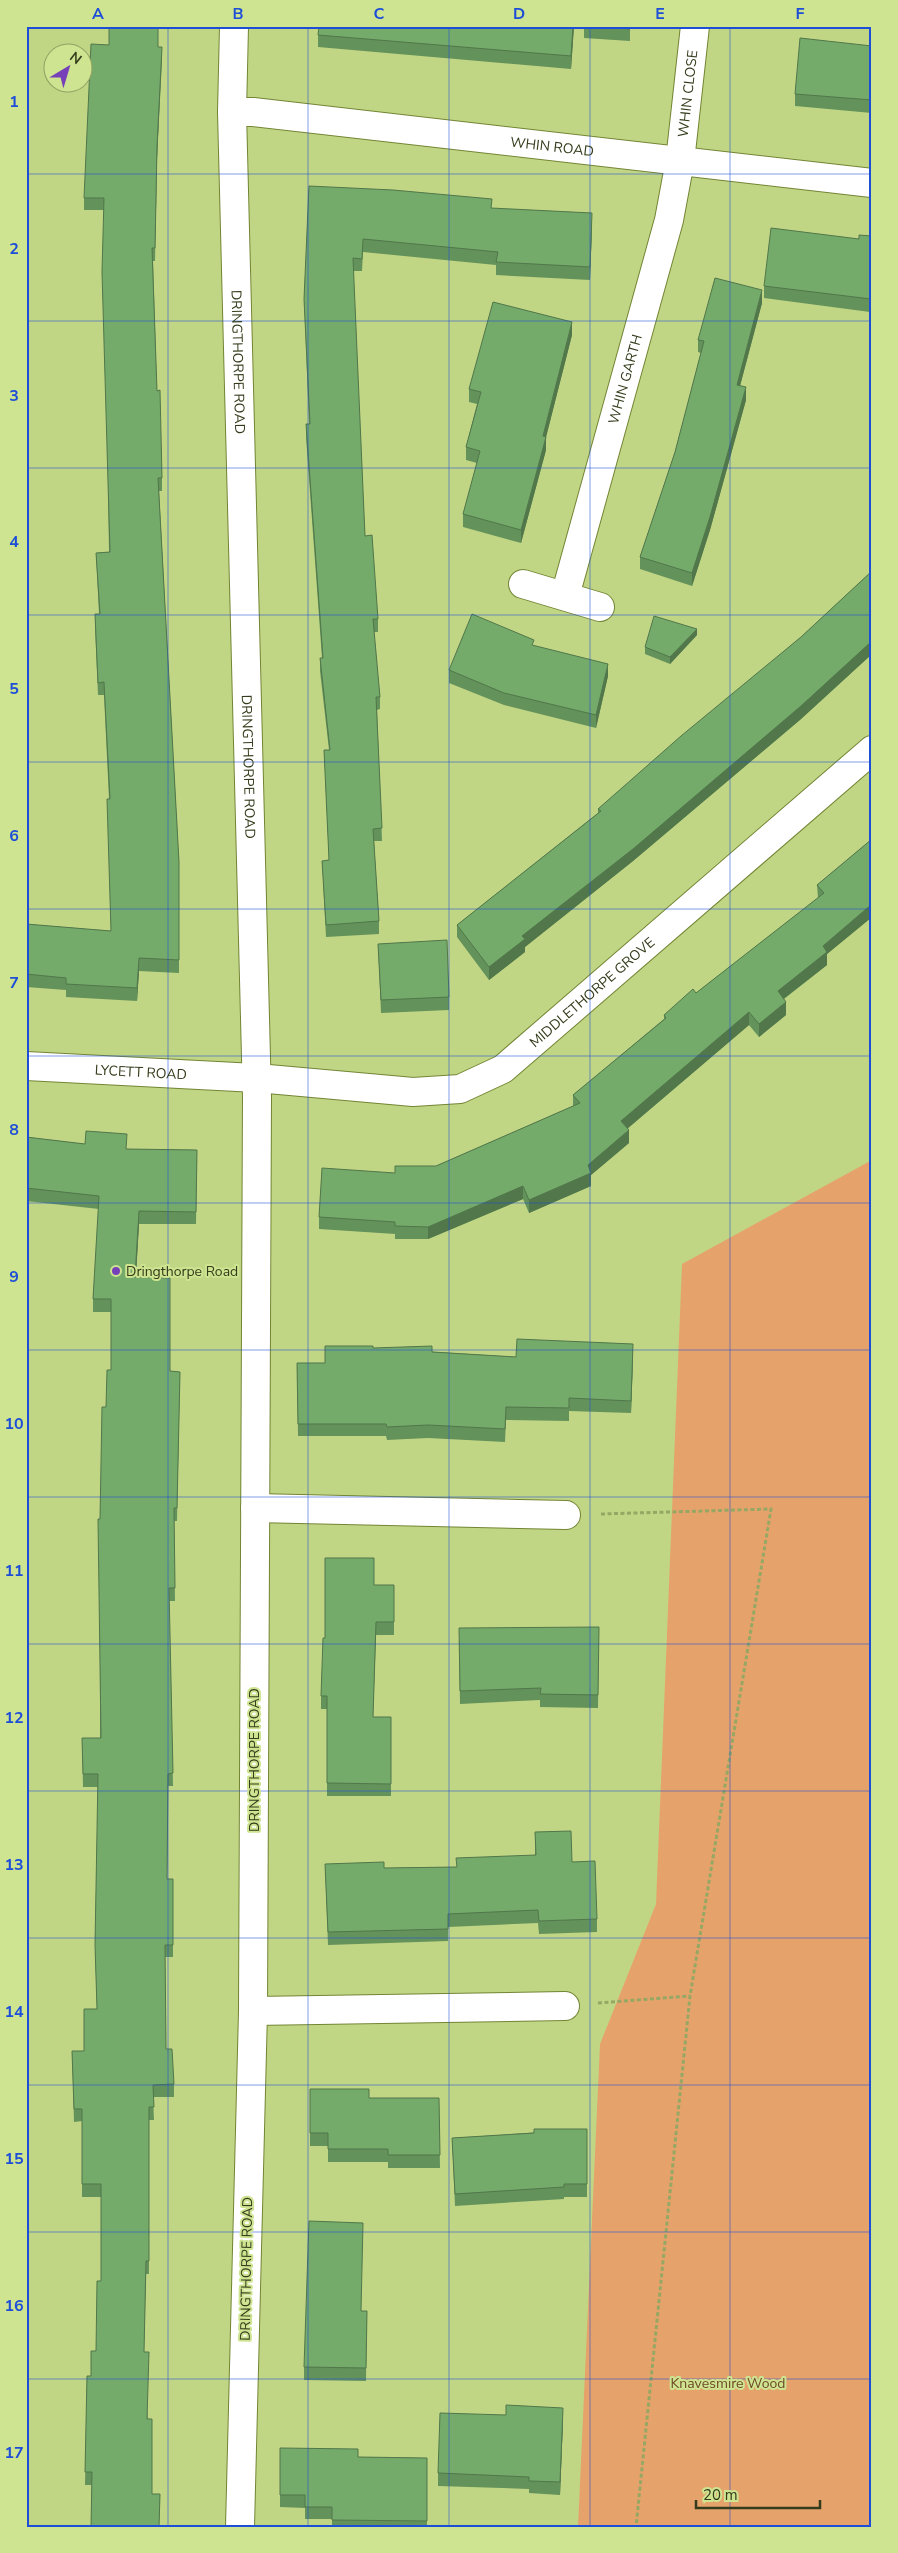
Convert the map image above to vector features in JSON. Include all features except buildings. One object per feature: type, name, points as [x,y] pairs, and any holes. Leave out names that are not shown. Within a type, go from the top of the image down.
[{"type":"street","name":"DRINGTHORPE ROAD","points":[[234,26],[232,112],[256,1078],[253,2011],[240,2527]]},
{"type":"street","name":"WHIN CLOSE","points":[[680,161],[694,26]]},
{"type":"street","name":"WHIN ROAD","points":[[232,112],[253,112],[872,183]]},
{"type":"street","name":"WHIN GARTH","points":[[566,596],[669,220],[680,161]]},
{"type":"street","points":[[523,584],[600,607]]},
{"type":"street","name":"MIDDLETHORPE GROVE","points":[[256,1078],[413,1092],[460,1089],[503,1069],[871,752]]},
{"type":"street","name":"LYCETT ROAD","points":[[26,1066],[256,1078]]},
{"type":"street","points":[[255,1508],[566,1515]]},
{"type":"street","points":[[253,2011],[565,2006]]},
{"type":"path","points":[[566,1515],[771,1509],[690,1996],[636,2527]]},
{"type":"path","points":[[565,2006],[690,1996]]},
{"type":"green space","name":"Knavesmire Wood","points":[[872,1160],[872,2527],[578,2527],[600,2044],[656,1904],[682,1264]]},
{"type":"place","name":"Dringthorpe Road","points":[[116,1271]]}]
